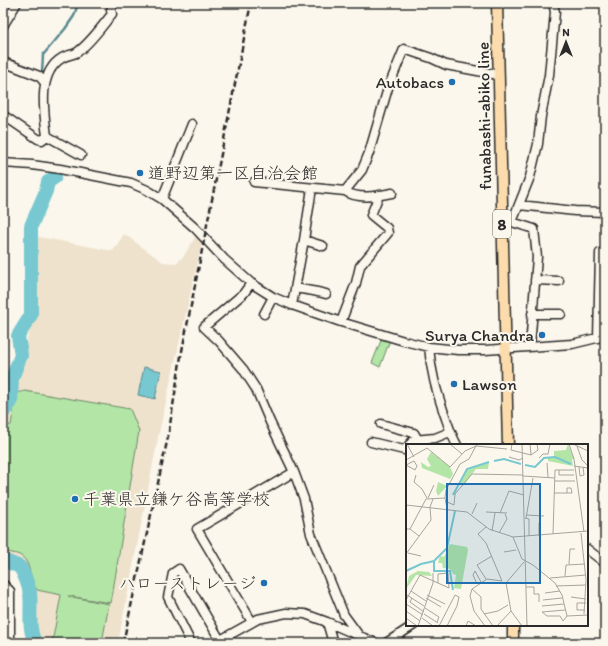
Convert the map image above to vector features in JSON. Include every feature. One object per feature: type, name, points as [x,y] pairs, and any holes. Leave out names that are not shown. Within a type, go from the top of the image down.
[{"type":"main road","name":"funabashi-abiko line","points":[[497,3],[499,75],[507,221],[505,349],[508,444]]},
{"type":"main road","points":[[513,626],[513,643]]},
{"type":"street","points":[[3,26],[17,3]]},
{"type":"street","points":[[47,136],[43,104],[45,82],[53,66],[62,57],[76,53],[86,44],[112,14],[111,10],[113,3]]},
{"type":"street","points":[[530,347],[537,257],[534,229],[507,221],[519,205],[530,177],[533,164],[549,75],[554,12],[553,3]]},
{"type":"street","points":[[345,191],[362,170],[369,153],[388,88],[404,49],[431,58],[446,65],[499,75]]},
{"type":"street","points":[[3,62],[39,76],[45,82]]},
{"type":"street","points":[[3,115],[38,139],[42,140],[47,136]]},
{"type":"street","points":[[162,200],[192,124]]},
{"type":"street","points":[[47,136],[81,156]]},
{"type":"street","points":[[3,163],[53,168],[131,183],[147,190],[162,200],[195,228],[224,259],[251,283],[273,297],[340,322],[429,347],[458,350],[505,349],[572,344],[601,337],[600,253]]},
{"type":"street","points":[[254,182],[345,191],[363,196],[392,193]]},
{"type":"street","points":[[292,305],[312,188]]},
{"type":"street","points":[[340,322],[356,283],[360,266],[388,233],[387,228],[371,215],[379,195]]},
{"type":"street","points":[[519,205],[575,211],[605,212]]},
{"type":"street","points":[[304,240],[323,246]]},
{"type":"street","points":[[535,280],[558,281]]},
{"type":"street","points":[[251,283],[244,292],[204,327],[219,341],[243,369],[256,389],[294,472],[304,499],[311,534],[336,598],[344,615],[360,637]]},
{"type":"street","points":[[295,288],[310,291],[314,290],[326,294]]},
{"type":"street","points":[[264,314],[273,297]]},
{"type":"street","points":[[532,314],[561,314]]},
{"type":"street","points":[[429,347],[430,369],[435,389],[450,432],[456,444]]},
{"type":"street","points":[[381,424],[414,433],[418,440]]},
{"type":"street","points":[[410,444],[414,440],[435,438],[450,432]]},
{"type":"street","points":[[371,442],[404,450],[406,448]]},
{"type":"street","points":[[252,622],[197,529],[294,472]]},
{"type":"street","points":[[588,550],[605,563]]},
{"type":"street","points":[[191,643],[168,597],[173,573],[179,569],[218,642],[258,619],[286,613],[305,614],[328,622],[376,643]]},
{"type":"street","points":[[3,584],[10,591],[10,643]]},
{"type":"street","points":[[328,622],[334,643]]},
{"type":"street","points":[[386,643],[412,626]]},
{"type":"shaded area","name":"千葉県立鎌ケ谷高等学校","points":[[124,234],[163,262],[176,263],[183,257],[196,236],[202,242],[159,433],[118,643],[39,643],[34,635],[32,593],[28,578],[22,570],[3,565],[3,420],[7,416],[20,370],[34,310],[36,278],[34,236],[113,251]]},
{"type":"green space","points":[[382,338],[390,340],[380,367],[372,363]]},
{"type":"green space","points":[[25,391],[130,409],[139,431],[111,603],[68,596],[109,604],[102,643],[52,643],[61,595],[37,590],[34,586],[29,567],[25,559],[17,554],[3,551],[3,426],[11,425],[16,393]]},
{"type":"water","points":[[144,367],[161,371],[155,399],[138,395]]},
{"type":"waterway","points":[[42,73],[43,55],[74,16],[78,3]]},
{"type":"waterway","points":[[3,413],[11,400],[12,378],[21,355],[18,336],[31,315],[31,226],[46,191],[48,182],[55,177]]},
{"type":"waterway","points":[[3,560],[20,567],[26,580],[30,593],[30,619],[32,632],[36,643]]},
{"type":"railway","points":[[123,643],[168,437],[181,356],[251,3]]},
{"type":"place","name":"Autobacs","points":[[452,82]]},
{"type":"place","name":"道野辺第一区自治会館","points":[[140,173]]},
{"type":"place","name":"Surya Chandra","points":[[542,335]]},
{"type":"place","name":"Lawson","points":[[454,384]]},
{"type":"place","name":"千葉県立鎌ケ谷高等学校","points":[[75,499]]},
{"type":"place","name":"ハローストレージ","points":[[264,583]]}]
